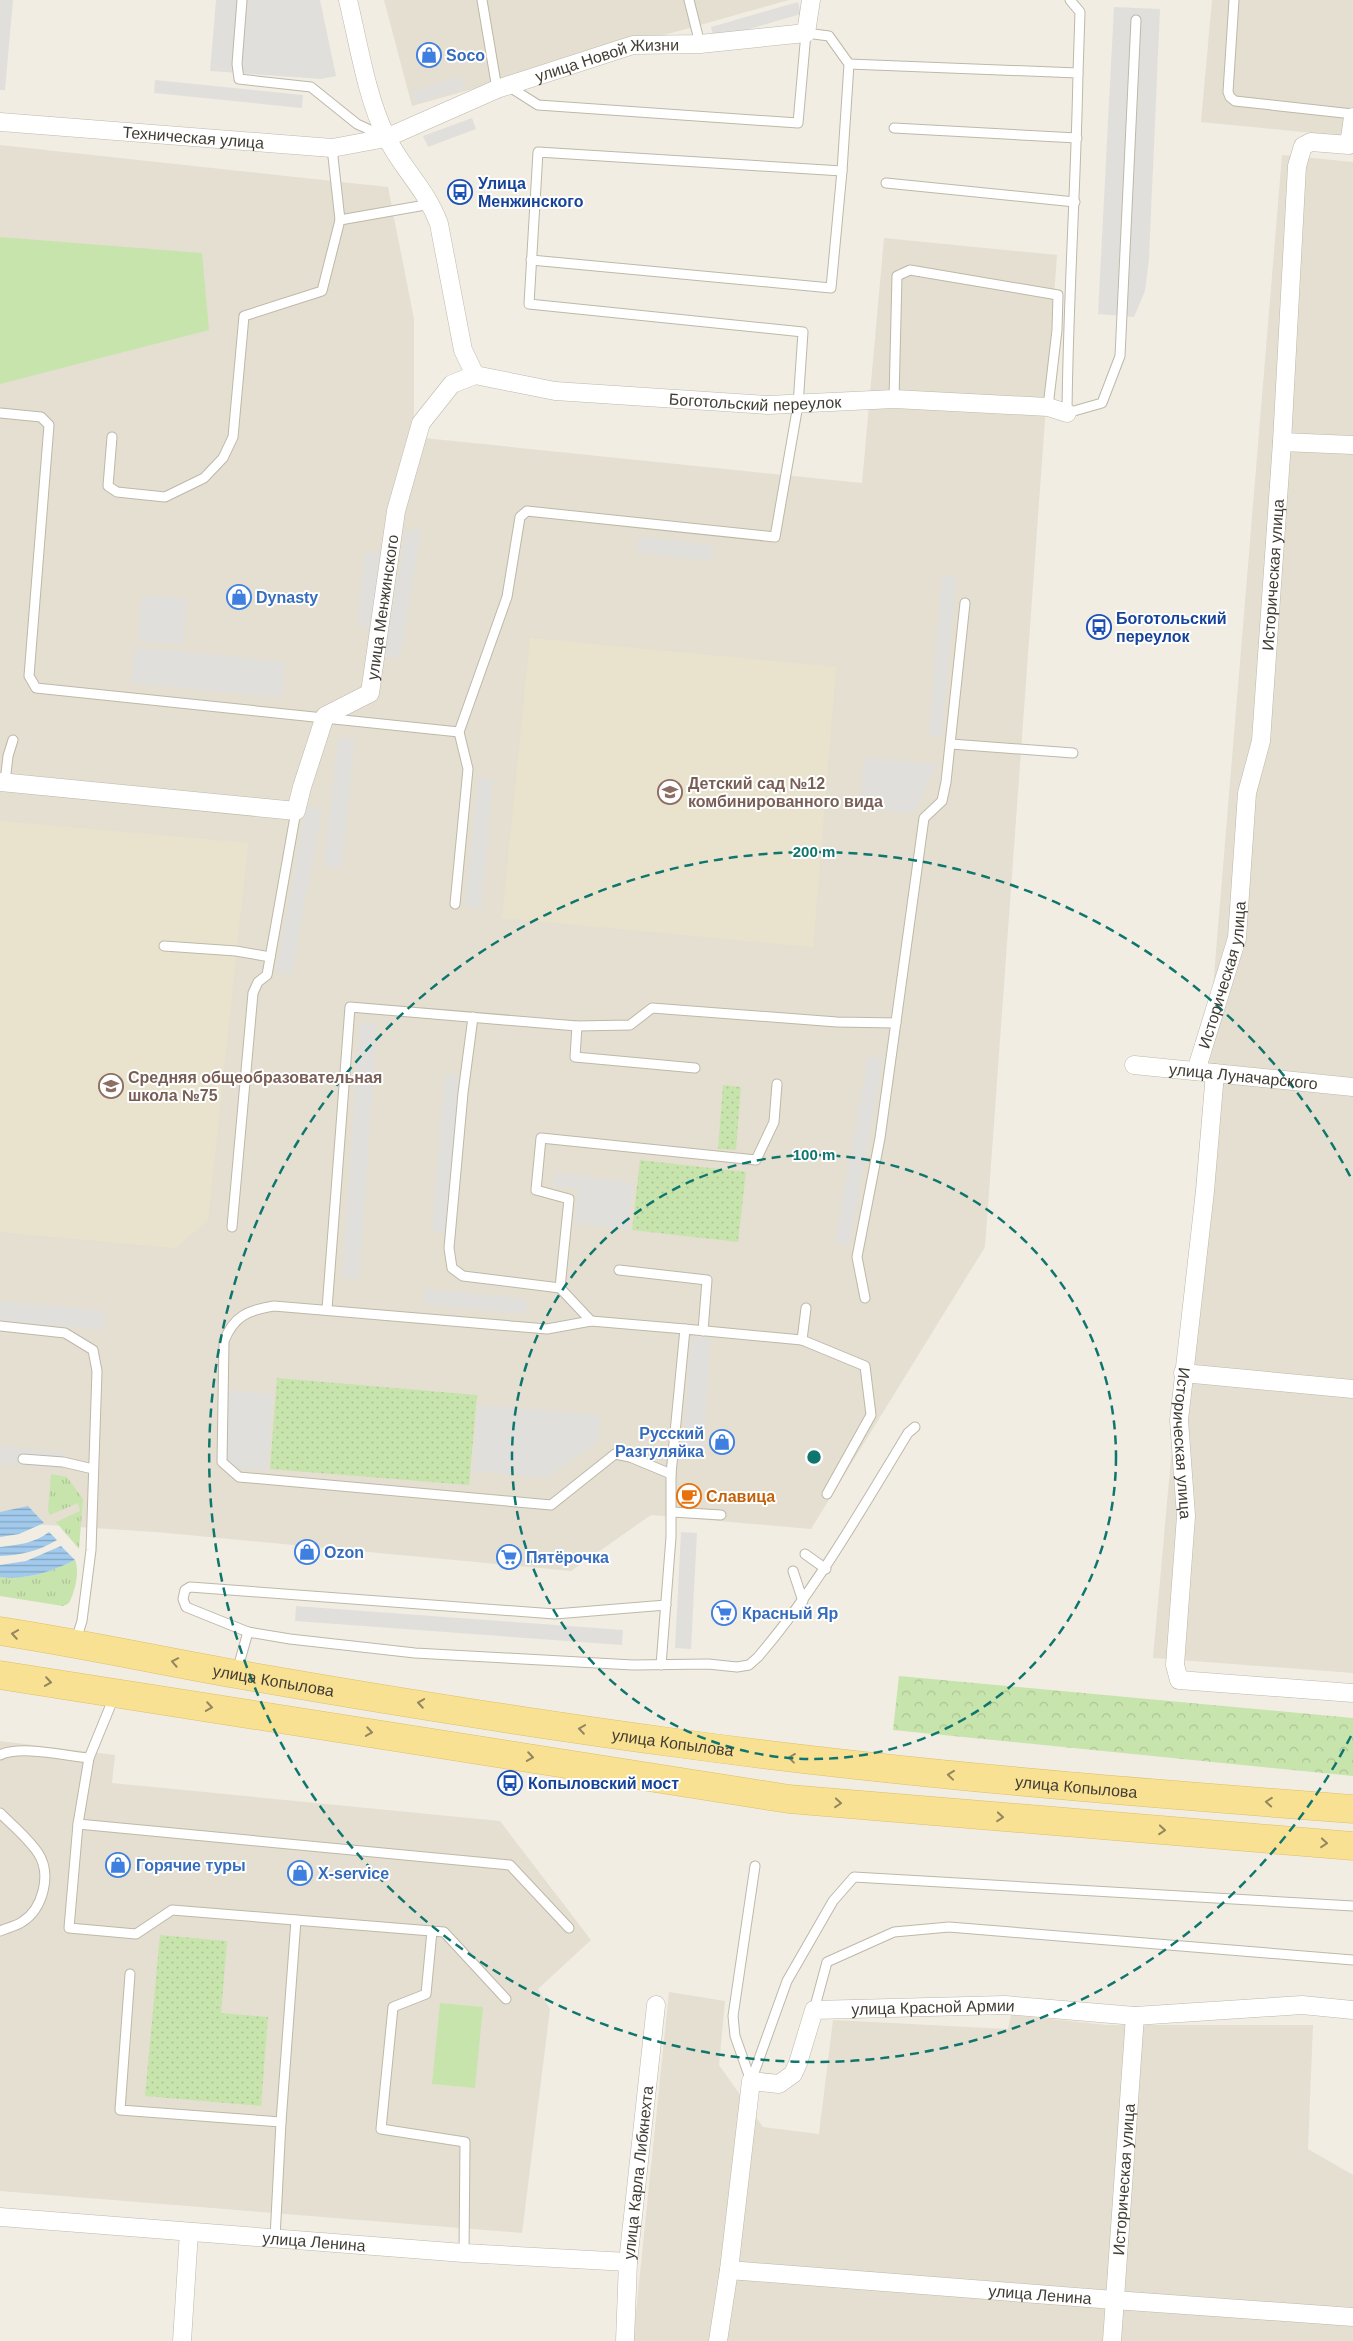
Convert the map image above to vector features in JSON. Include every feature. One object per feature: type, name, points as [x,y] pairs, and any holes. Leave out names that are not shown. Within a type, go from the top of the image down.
[{"type":"main road","name":"улица Копылова","points":[[0,1631],[75,1643],[237,1674],[568,1727],[858,1766],[1109,1791],[1353,1809]]},
{"type":"main road","points":[[0,1675],[790,1799],[1353,1846]]},
{"type":"street","points":[[348,0],[376,113],[386,138],[432,204],[439,224],[463,350],[475,375]]},
{"type":"street","points":[[806,33],[811,0]]},
{"type":"street","name":"улица Новой Жизни","points":[[386,138],[502,87],[633,45],[700,44],[806,33]]},
{"type":"street","name":"Историческая улица","points":[[1196,1070],[1237,938],[1246,793],[1260,741],[1282,442],[1299,155],[1303,146],[1311,142],[1351,145],[1353,116]]},
{"type":"street","name":"Техническая улица","points":[[0,122],[332,148],[386,138]]},
{"type":"street","name":"Боготольский переулок","points":[[475,375],[555,391],[768,405],[894,399],[1048,407],[1067,413]]},
{"type":"street","name":"улица Менжинского","points":[[325,716],[370,693],[396,511],[421,423],[452,384],[475,375]]},
{"type":"street","points":[[1282,442],[1353,445]]},
{"type":"street","points":[[3,782],[296,811],[325,716]]},
{"type":"street","name":"улица Луначарского","points":[[1134,1065],[1353,1086]]},
{"type":"street","name":"Историческая улица","points":[[1214,1072],[1205,1192],[1179,1420],[1186,1516],[1175,1665],[1179,1680],[1353,1693]]},
{"type":"street","points":[[1183,1373],[1353,1389]]},
{"type":"street","name":"улица Карла Либкнехта","points":[[624,2341],[628,2262],[656,2005]]},
{"type":"street","name":"улица Красной Армии","points":[[814,2010],[1005,2005],[1135,2016],[1302,2005],[1353,2010]]},
{"type":"street","points":[[718,2341],[729,2270],[751,2081],[779,2084],[793,2074],[814,2010]]},
{"type":"street","name":"Историческая улица","points":[[1112,2341],[1135,2016]]},
{"type":"street","name":"улица Ленина","points":[[0,2217],[464,2253],[628,2262]]},
{"type":"street","points":[[182,2341],[189,2232]]},
{"type":"street","name":"улица Ленина","points":[[729,2270],[1353,2317]]},
{"type":"lane","points":[[242,0],[237,64],[239,79],[311,87],[357,124],[386,138]]},
{"type":"lane","points":[[482,0],[502,87],[538,105],[798,123],[806,33],[829,36],[849,64],[842,171],[831,288],[531,260]]},
{"type":"lane","points":[[689,0],[700,44]]},
{"type":"lane","points":[[1070,0],[1080,12],[1075,202],[1068,322],[1067,413],[1102,403],[1120,356],[1136,20]]},
{"type":"lane","points":[[1234,0],[1228,92],[1230,97],[1235,101],[1353,116]]},
{"type":"lane","points":[[849,64],[1078,73]]},
{"type":"lane","points":[[894,128],[1077,138]]},
{"type":"lane","points":[[112,437],[108,486],[117,492],[165,497],[204,478],[223,458],[232,437],[244,316],[322,291],[340,220],[332,148]]},
{"type":"lane","points":[[455,904],[468,769],[459,732],[507,597],[520,517],[527,511],[775,537],[798,405],[803,332],[529,304],[538,152],[842,171]]},
{"type":"lane","points":[[886,183],[1075,202]]},
{"type":"lane","points":[[340,220],[432,204]]},
{"type":"lane","points":[[894,399],[897,276],[910,270],[1058,295],[1057,330],[1048,407]]},
{"type":"lane","points":[[0,413],[41,417],[49,425],[29,676],[36,688],[325,716],[459,732]]},
{"type":"lane","points":[[865,1298],[857,1257],[880,1138],[924,818],[942,801],[951,744],[966,604]]},
{"type":"lane","points":[[3,782],[12,740]]},
{"type":"lane","points":[[951,744],[1073,753]]},
{"type":"lane","points":[[232,1226],[253,993],[258,982],[267,976],[296,811]]},
{"type":"lane","points":[[164,946],[236,951],[270,957]]},
{"type":"lane","points":[[327,1309],[350,1007],[577,1026],[630,1024],[652,1008],[836,1022],[896,1023]]},
{"type":"lane","points":[[473,1017],[463,1093],[449,1248],[452,1268],[463,1276],[560,1288],[592,1321]]},
{"type":"lane","points":[[577,1026],[575,1057],[695,1068]]},
{"type":"lane","points":[[560,1288],[569,1199],[536,1190],[541,1138],[756,1160],[774,1122],[777,1084]]},
{"type":"lane","points":[[619,1270],[707,1280],[702,1331]]},
{"type":"lane","points":[[671,1474],[630,1456],[615,1454],[551,1505],[238,1477],[222,1462],[224,1341],[228,1330],[251,1310],[274,1306],[547,1329],[592,1321],[802,1340],[865,1366],[871,1415],[826,1494]]},
{"type":"lane","points":[[802,1340],[806,1308]]},
{"type":"lane","points":[[0,1326],[65,1333],[93,1350],[97,1371],[90,1550],[82,1620],[75,1643]]},
{"type":"lane","points":[[661,1664],[672,1512],[671,1474],[686,1329]]},
{"type":"lane","points":[[666,1605],[555,1614],[190,1587],[185,1590],[183,1599],[186,1607],[248,1632],[290,1639],[414,1653],[633,1666],[708,1664],[737,1667],[749,1665],[758,1657],[804,1601],[826,1569],[908,1433],[915,1427]]},
{"type":"lane","points":[[23,1459],[63,1462],[93,1469]]},
{"type":"lane","points":[[672,1512],[721,1514]]},
{"type":"lane","points":[[805,1554],[826,1569]]},
{"type":"lane","points":[[793,1571],[804,1601]]},
{"type":"lane","points":[[237,1674],[248,1632]]},
{"type":"lane","points":[[116,1692],[89,1758],[78,1824],[69,1928],[136,1934],[172,1910],[444,1932],[506,1999]]},
{"type":"lane","points":[[0,1755],[8,1751],[16,1751],[89,1758]]},
{"type":"lane","points":[[0,1813],[38,1853],[44,1870],[45,1883],[34,1911],[22,1922],[0,1930]]},
{"type":"lane","points":[[78,1824],[510,1865],[569,1928]]},
{"type":"lane","points":[[751,2081],[735,2036],[733,2016],[755,1866]]},
{"type":"lane","points":[[751,2081],[787,1981],[833,1901],[854,1877],[1353,1906]]},
{"type":"lane","points":[[275,2238],[281,2122],[296,1920]]},
{"type":"lane","points":[[814,2010],[827,1962],[894,1932],[949,1927],[1353,1960]]},
{"type":"lane","points":[[432,1931],[426,1994],[392,2007],[381,2129],[465,2142],[464,2253]]},
{"type":"lane","points":[[130,1974],[120,2110],[281,2122]]},
{"type":"shaded area","points":[[0,0],[13,0],[5,90],[0,90]]},
{"type":"shaded area","points":[[216,0],[320,0],[336,76],[321,79],[210,71]]},
{"type":"shaded area","points":[[384,0],[789,0],[412,106]]},
{"type":"shaded area","points":[[1212,0],[1353,0],[1353,137],[1201,122]]},
{"type":"shaded area","points":[[798,2],[801,14],[714,39],[711,27]]},
{"type":"shaded area","points":[[1114,7],[1160,9],[1149,259],[1145,291],[1134,317],[1098,314]]},
{"type":"shaded area","points":[[461,76],[465,88],[416,103],[412,91]]},
{"type":"shaded area","points":[[155,80],[303,95],[302,108],[154,93]]},
{"type":"shaded area","points":[[472,118],[476,129],[428,147],[423,136]]},
{"type":"shaded area","points":[[0,145],[388,187],[414,319],[414,437],[862,483],[884,238],[1057,255],[985,1247],[811,1529],[651,1515],[571,1571],[156,1532],[0,1522]]},
{"type":"shaded area","points":[[1282,155],[1353,162],[1353,1673],[1153,1658],[1207,1060]]},
{"type":"shaded area","points":[[406,529],[421,531],[400,658],[385,656]]},
{"type":"shaded area","points":[[639,537],[714,545],[712,561],[637,552]]},
{"type":"shaded area","points":[[365,552],[381,553],[374,628],[358,626]]},
{"type":"shaded area","points":[[942,576],[956,577],[942,736],[929,735]]},
{"type":"shaded area","points":[[142,595],[187,599],[183,645],[138,641]]},
{"type":"shaded area","name":"Детский сад №12 комбинированного вида","points":[[530,638],[836,667],[813,947],[502,918]]},
{"type":"shaded area","points":[[135,647],[285,662],[282,698],[131,683]]},
{"type":"shaded area","points":[[338,738],[355,739],[341,868],[324,866]]},
{"type":"shaded area","points":[[864,758],[937,764],[914,813],[860,809]]},
{"type":"shaded area","points":[[478,778],[493,779],[481,908],[465,906]]},
{"type":"shaded area","points":[[306,806],[322,809],[291,975],[276,973]]},
{"type":"shaded area","name":"Средняя общеобразовательная школа №75","points":[[0,821],[248,843],[208,1220],[176,1248],[0,1232]]},
{"type":"shaded area","points":[[360,1023],[377,1024],[359,1279],[342,1278]]},
{"type":"shaded area","points":[[868,1056],[883,1060],[849,1246],[835,1243]]},
{"type":"shaded area","points":[[445,1074],[459,1075],[446,1232],[432,1231]]},
{"type":"shaded area","points":[[555,1173],[633,1183],[628,1230],[574,1223],[578,1189],[553,1186]]},
{"type":"shaded area","points":[[424,1289],[527,1299],[526,1314],[422,1304]]},
{"type":"shaded area","points":[[0,1301],[104,1311],[103,1330],[0,1320]]},
{"type":"shaded area","points":[[691,1336],[710,1338],[703,1452],[683,1450]]},
{"type":"shaded area","points":[[224,1390],[273,1394],[267,1471],[218,1467]]},
{"type":"shaded area","points":[[478,1405],[600,1415],[598,1441],[546,1478],[472,1471]]},
{"type":"shaded area","points":[[0,1446],[64,1453],[63,1469],[0,1463]]},
{"type":"shaded area","points":[[681,1532],[697,1533],[691,1649],[675,1648]]},
{"type":"shaded area","points":[[296,1606],[623,1630],[622,1645],[295,1621]]},
{"type":"shaded area","points":[[0,1741],[115,1755],[112,1783],[500,1821],[591,1940],[538,1989],[550,2009],[522,2233],[0,2191]]},
{"type":"shaded area","points":[[669,1992],[725,2001],[719,2065],[763,2127],[819,2134],[833,2020],[1008,2029],[1011,2015],[1107,2025],[1313,2025],[1308,2149],[1353,2175],[1353,2341],[633,2341]]},
{"type":"green space","points":[[0,237],[202,253],[209,330],[0,384]]},
{"type":"green space","points":[[723,1085],[741,1087],[736,1150],[718,1149]]},
{"type":"green space","points":[[640,1160],[746,1172],[738,1242],[632,1230]]},
{"type":"green space","points":[[277,1378],[477,1395],[469,1485],[270,1469]]},
{"type":"green space","points":[[51,1474],[67,1477],[83,1499],[79,1549],[56,1522],[80,1511],[78,1503],[50,1515],[48,1511]]},
{"type":"green space","points":[[75,1560],[77,1576],[75,1588],[69,1603],[63,1606],[0,1596],[0,1577],[10,1578],[39,1574]]},
{"type":"green space","points":[[899,1676],[1353,1718],[1353,1776],[893,1730]]},
{"type":"green space","points":[[160,1935],[227,1941],[221,2013],[268,2017],[261,2106],[145,2096]]},
{"type":"green space","points":[[440,2003],[483,2007],[475,2088],[432,2084]]},
{"type":"water","points":[[28,1506],[44,1523],[19,1534],[0,1537],[0,1512]]},
{"type":"water","points":[[49,1532],[57,1540],[30,1552],[0,1556],[0,1547],[32,1541]]},
{"type":"water","points":[[61,1546],[75,1560],[39,1574],[10,1578],[0,1577],[0,1565],[26,1561]]},
{"type":"place","name":"Soco","points":[[429,55]]},
{"type":"place","name":"Улица Менжинского","points":[[460,192]]},
{"type":"place","name":"Dynasty","points":[[239,597]]},
{"type":"place","name":"Боготольский переулок","points":[[1099,627]]},
{"type":"place","name":"Детский сад №12 комбинированного вида","points":[[670,792]]},
{"type":"place","name":"Средняя общеобразовательная школа №75","points":[[111,1086]]},
{"type":"place","name":"Русский Разгуляйка","points":[[722,1442]]},
{"type":"place","name":"Славица","points":[[689,1496]]},
{"type":"place","name":"Ozon","points":[[307,1552]]},
{"type":"place","name":"Пятёрочка","points":[[509,1557]]},
{"type":"place","name":"Красный Яр","points":[[724,1613]]},
{"type":"place","name":"Копыловский мост","points":[[510,1783]]},
{"type":"place","name":"Горячие туры","points":[[118,1865]]},
{"type":"place","name":"X-service","points":[[300,1873]]}]
